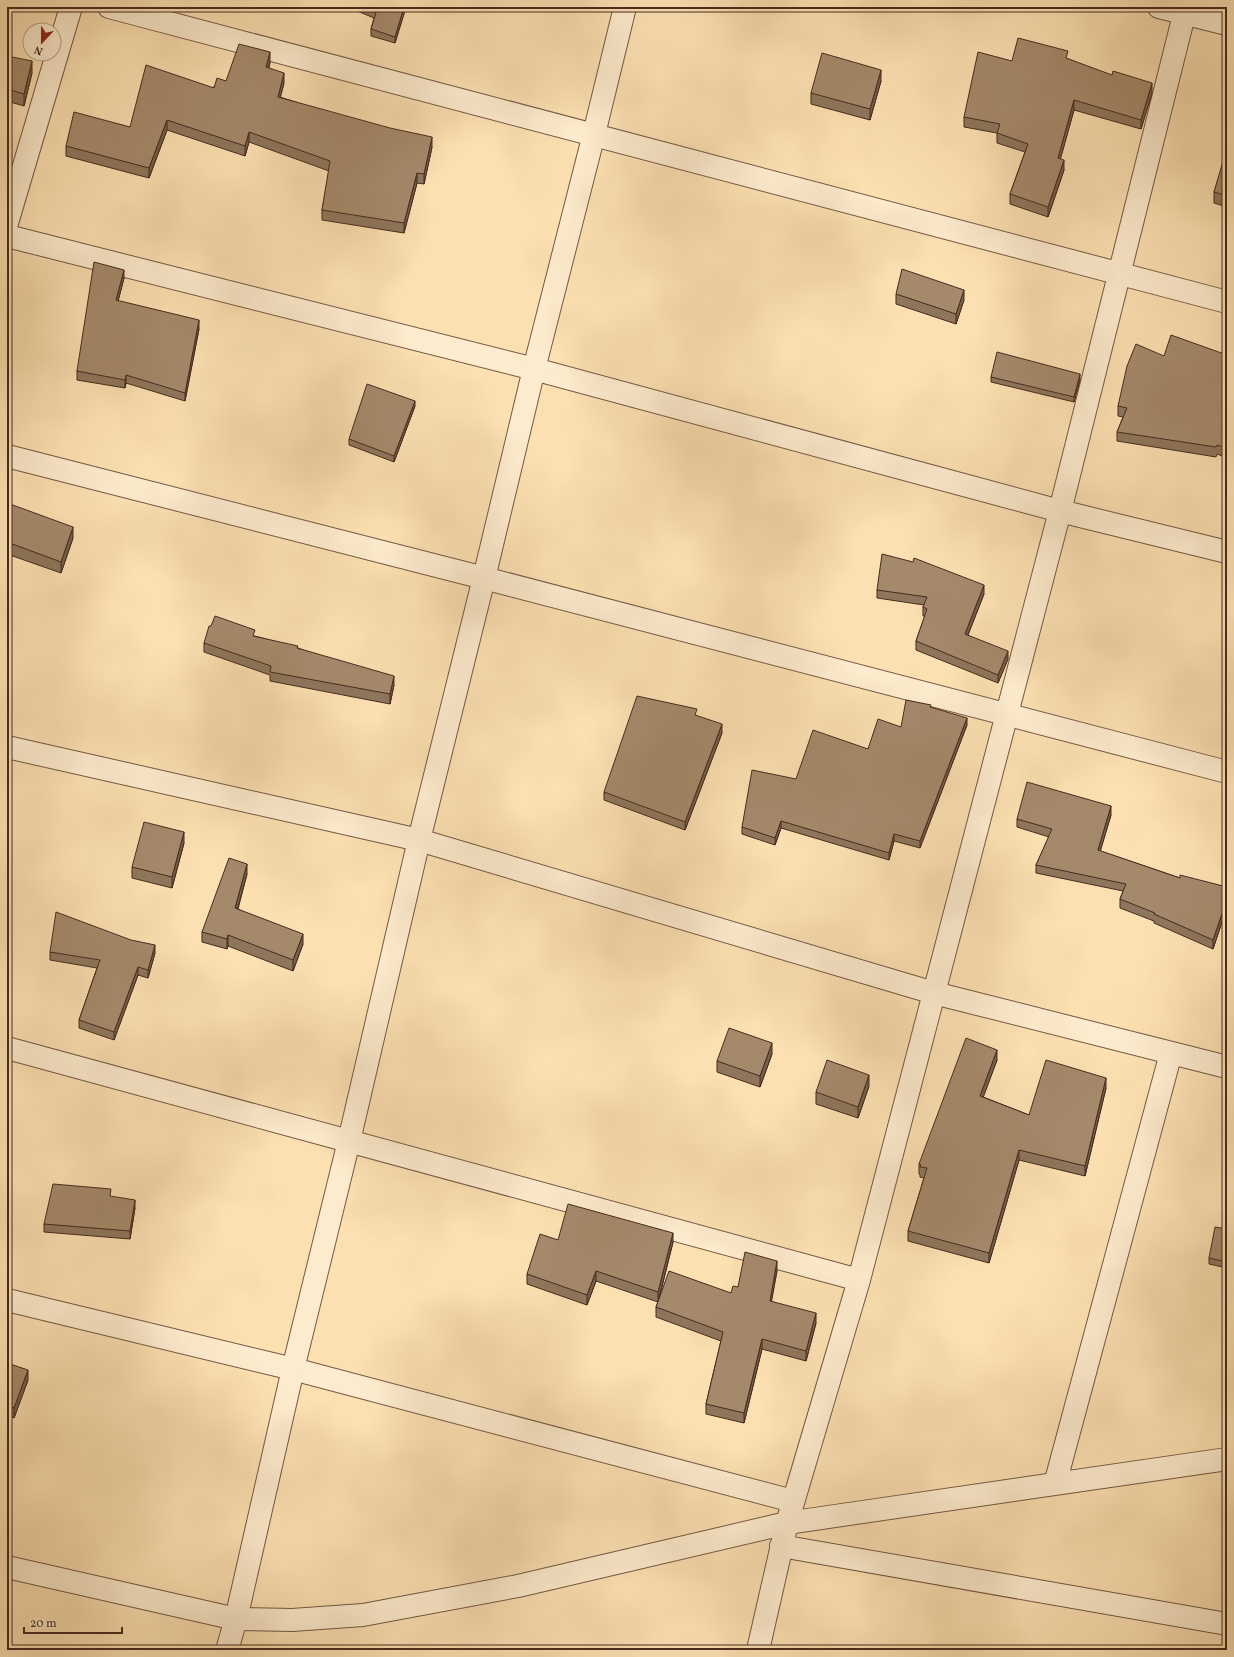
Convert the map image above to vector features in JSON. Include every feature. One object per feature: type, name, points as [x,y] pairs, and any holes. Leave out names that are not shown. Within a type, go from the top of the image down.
[{"type":"street","points":[[7,223],[71,7]]},
{"type":"street","points":[[109,7],[1227,302]]},
{"type":"street","points":[[227,1650],[236,1620],[293,1368],[349,1141],[419,840],[534,369],[625,7]]},
{"type":"street","points":[[1159,7],[1185,10],[1227,24]]},
{"type":"street","points":[[758,1650],[781,1546],[793,1501],[860,1280],[1121,273],[1185,10]]},
{"type":"street","points":[[7,236],[534,369],[1060,511],[1227,552]]},
{"type":"street","points":[[7,456],[484,578],[1227,772]]},
{"type":"street","points":[[7,747],[419,840],[934,993],[1227,1067]]},
{"type":"street","points":[[7,1048],[860,1280]]},
{"type":"street","points":[[1054,1484],[1171,1053]]},
{"type":"street","points":[[7,1300],[293,1368],[793,1501]]},
{"type":"street","points":[[7,1567],[236,1620],[292,1620],[363,1615],[518,1586],[787,1523],[1227,1459]]},
{"type":"street","points":[[781,1546],[1227,1624]]},
{"type":"building","points":[[363,7],[404,7],[395,37],[371,29],[376,13]]},
{"type":"building","points":[[1018,38],[1068,51],[1066,58],[1112,75],[1113,71],[1152,83],[1141,120],[1074,100],[1058,158],[1064,160],[1048,207],[1010,194],[1028,144],[997,133],[1000,124],[964,117],[978,52],[1012,61]]},
{"type":"building","points":[[239,44],[270,52],[266,67],[284,73],[278,97],[390,128],[432,137],[424,174],[417,173],[404,223],[322,210],[330,161],[249,132],[245,146],[167,120],[149,168],[66,146],[74,112],[130,127],[146,65],[214,88],[217,78],[226,81]]},
{"type":"building","points":[[822,53],[881,70],[870,109],[811,93]]},
{"type":"building","points":[[7,56],[22,59],[22,62],[32,62],[24,94],[7,89]]},
{"type":"building","points":[[1226,151],[1227,152],[1227,196],[1214,192]]},
{"type":"building","points":[[94,262],[124,270],[116,300],[199,320],[185,393],[126,375],[125,380],[77,371]]},
{"type":"building","points":[[902,269],[964,290],[956,314],[896,294]]},
{"type":"building","points":[[1171,335],[1227,355],[1227,448],[1217,445],[1216,447],[1117,432],[1127,408],[1118,406],[1127,366],[1136,344],[1164,356]]},
{"type":"building","points":[[997,352],[1080,374],[1074,397],[991,377]]},
{"type":"building","points":[[367,384],[415,401],[394,456],[349,439]]},
{"type":"building","points":[[10,504],[73,527],[61,562],[7,542],[7,513]]},
{"type":"building","points":[[882,554],[913,562],[914,558],[984,585],[965,634],[1008,651],[998,675],[916,641],[927,609],[923,607],[927,597],[877,590]]},
{"type":"building","points":[[215,616],[255,630],[253,636],[298,646],[297,648],[394,676],[390,694],[270,672],[271,666],[204,643],[209,626],[211,626]]},
{"type":"building","points":[[637,696],[697,709],[695,715],[722,724],[685,822],[604,792]]},
{"type":"building","points":[[906,700],[931,705],[930,707],[967,718],[920,841],[894,834],[889,853],[781,821],[775,838],[742,827],[752,770],[796,779],[813,730],[868,749],[878,719],[901,727]]},
{"type":"building","points":[[1027,782],[1111,806],[1098,850],[1180,878],[1180,875],[1227,887],[1227,899],[1213,940],[1154,914],[1155,913],[1120,899],[1126,884],[1036,865],[1052,829],[1017,819]]},
{"type":"building","points":[[144,822],[184,832],[172,877],[132,867]]},
{"type":"building","points":[[229,858],[247,864],[235,908],[303,934],[293,960],[228,935],[227,939],[202,932]]},
{"type":"building","points":[[56,912],[131,940],[155,945],[148,970],[138,967],[114,1032],[79,1020],[100,960],[50,952]]},
{"type":"building","points":[[729,1028],[772,1043],[760,1076],[717,1061]]},
{"type":"building","points":[[966,1038],[997,1050],[980,1096],[1029,1115],[1046,1060],[1106,1078],[1085,1166],[1019,1150],[989,1253],[908,1231],[927,1168],[920,1167],[921,1165],[919,1164]]},
{"type":"building","points":[[827,1060],[869,1075],[858,1107],[816,1092]]},
{"type":"building","points":[[53,1184],[111,1189],[110,1196],[135,1200],[130,1231],[44,1224]]},
{"type":"building","points":[[568,1204],[673,1233],[658,1292],[596,1271],[587,1295],[527,1274],[540,1234],[558,1240]]},
{"type":"building","points":[[1215,1227],[1227,1229],[1227,1262],[1209,1258]]},
{"type":"building","points":[[745,1252],[777,1261],[770,1301],[816,1313],[806,1351],[762,1339],[744,1413],[706,1404],[723,1332],[656,1307],[669,1271],[731,1293],[733,1286],[738,1287]]},
{"type":"building","points":[[7,1363],[28,1370],[14,1408],[7,1405]]}]
